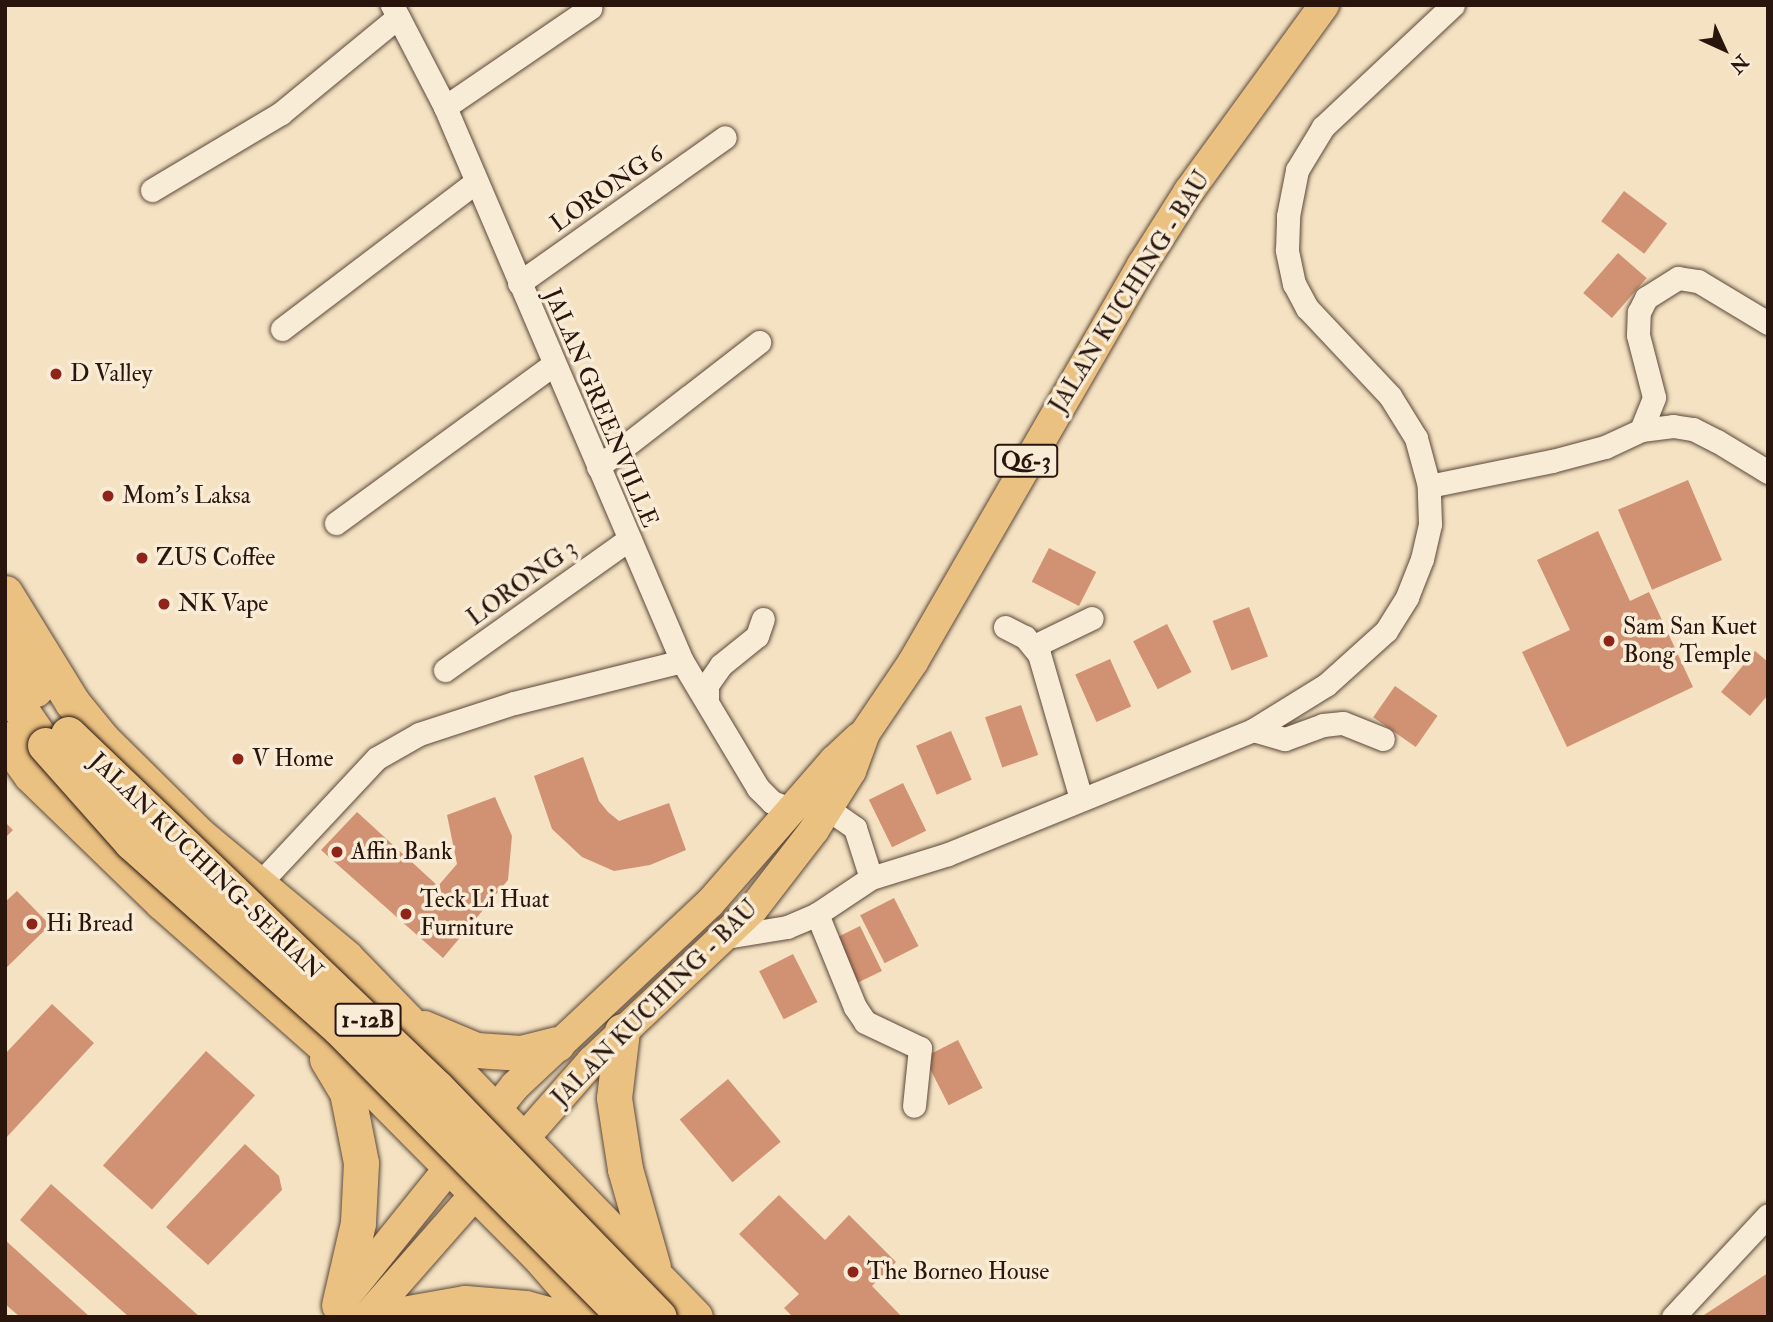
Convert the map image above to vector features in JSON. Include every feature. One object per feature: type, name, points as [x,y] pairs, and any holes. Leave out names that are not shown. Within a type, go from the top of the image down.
[{"type":"highway","points":[[5,593],[72,702],[103,740],[200,836],[345,957],[695,1317]]},
{"type":"highway","name":"JALAN KUCHING-SERIAN","points":[[5,642],[57,739],[131,842],[339,1028],[625,1317]]},
{"type":"highway","name":"JALAN KUCHING-SERIAN","points":[[5,687],[57,739],[436,1087],[659,1317]]},
{"type":"highway","points":[[5,739],[31,775],[162,902],[307,1030],[451,1167],[592,1317]]},
{"type":"highway","points":[[408,1021],[476,1050],[521,1052],[557,1044]]},
{"type":"highway","points":[[307,1030],[347,1092],[360,1163],[358,1223],[345,1313]]},
{"type":"highway","points":[[622,1031],[614,1098],[625,1169],[654,1272]]},
{"type":"highway","points":[[386,1317],[465,1303],[525,1308],[559,1317]]},
{"type":"main road","name":"JALAN KUCHING - BAU","points":[[345,1313],[495,1109],[557,1044],[697,917],[865,733],[913,662],[998,508],[1142,265],[1189,191],[1324,5]]},
{"type":"main road","name":"JALAN KUCHING - BAU","points":[[345,1313],[477,1193],[522,1137],[622,1031],[753,909],[828,809],[851,771],[865,733]]},
{"type":"street","points":[[726,937],[758,935],[817,914],[871,878],[948,854],[1253,730],[1326,685],[1386,631],[1407,597],[1422,559],[1430,524],[1429,486],[1416,438],[1390,396],[1307,308],[1294,284],[1287,250],[1288,216],[1297,170],[1323,127],[1453,5]]},
{"type":"street","points":[[445,107],[590,8]]},
{"type":"street","points":[[152,190],[281,113],[395,11]]},
{"type":"street","name":"JALAN GREENVILLE","points":[[395,11],[445,107],[553,365],[682,661],[758,788],[772,802],[792,810]]},
{"type":"street","name":"LORONG 6","points":[[519,283],[725,137]]},
{"type":"street","points":[[282,329],[476,182]]},
{"type":"street","points":[[1641,430],[1654,397],[1638,335],[1639,312],[1646,298],[1678,278],[1698,281],[1768,323]]},
{"type":"street","points":[[598,467],[760,342]]},
{"type":"street","points":[[336,523],[553,365]]},
{"type":"street","points":[[1429,486],[1552,461],[1605,447],[1641,430],[1693,429],[1768,472]]},
{"type":"street","name":"LORONG 3","points":[[445,670],[629,539]]},
{"type":"street","points":[[1034,646],[1092,618]]},
{"type":"street","points":[[708,702],[707,685],[721,665],[757,636],[763,619]]},
{"type":"street","points":[[1005,627],[1034,646],[1082,799]]},
{"type":"street","points":[[258,885],[377,758],[419,733],[514,703],[682,661]]},
{"type":"street","points":[[1253,730],[1285,739],[1323,725],[1343,723],[1383,740]]},
{"type":"street","points":[[828,809],[855,828],[871,878]]},
{"type":"street","points":[[817,914],[855,1007],[865,1022],[920,1048],[914,1106]]},
{"type":"street","points":[[1673,1317],[1768,1215]]},
{"type":"building","points":[[1624,191],[1667,223],[1644,254],[1601,221]]},
{"type":"building","points":[[1618,253],[1647,278],[1612,318],[1583,293]]},
{"type":"building","name":"Sam San Kuet Bong Temple","points":[[1688,480],[1722,560],[1652,590],[1618,510]]},
{"type":"building","name":"Sam San Kuet Bong Temple","points":[[1598,531],[1630,601],[1649,592],[1693,687],[1567,747],[1522,652],[1570,630],[1537,560]]},
{"type":"building","points":[[1049,548],[1096,572],[1079,606],[1032,582]]},
{"type":"building","points":[[1249,607],[1268,656],[1232,670],[1213,621]]},
{"type":"building","points":[[1167,624],[1192,672],[1158,689],[1133,641]]},
{"type":"building","name":"Sam San Kuet Bong Temple","points":[[1755,651],[1768,662],[1768,695],[1750,716],[1721,692]]},
{"type":"building","points":[[1110,659],[1131,707],[1096,722],[1075,674]]},
{"type":"building","points":[[1395,686],[1438,716],[1416,747],[1373,717]]},
{"type":"building","points":[[1021,705],[1038,755],[1002,767],[985,717]]},
{"type":"building","points":[[951,731],[972,780],[937,795],[916,746]]},
{"type":"building","points":[[583,757],[599,801],[608,812],[619,821],[669,803],[686,850],[650,865],[614,871],[582,857],[552,829],[534,776]]},
{"type":"building","points":[[903,783],[926,831],[892,847],[869,800]]},
{"type":"building","points":[[495,797],[512,836],[508,880],[443,958],[321,850],[357,812],[438,886],[457,864],[447,815]]},
{"type":"building","points":[[5,822],[13,830],[5,838]]},
{"type":"building","points":[[17,891],[50,925],[5,969],[5,902]]},
{"type":"building","points":[[894,898],[919,946],[885,963],[860,915]]},
{"type":"building","points":[[860,926],[882,971],[851,986],[829,941]]},
{"type":"building","points":[[793,954],[818,1002],[784,1019],[759,971]]},
{"type":"building","points":[[52,1004],[94,1043],[5,1139],[5,1054]]},
{"type":"building","points":[[958,1040],[983,1088],[949,1105],[924,1057]]},
{"type":"building","points":[[206,1051],[255,1095],[152,1210],[103,1165]]},
{"type":"building","points":[[728,1079],[781,1142],[732,1182],[680,1119]]},
{"type":"building","points":[[245,1144],[279,1176],[282,1190],[208,1265],[166,1227]]},
{"type":"building","points":[[51,1184],[200,1317],[129,1317],[20,1220]]},
{"type":"building","points":[[779,1195],[825,1240],[849,1215],[896,1262],[872,1286],[902,1317],[793,1317],[784,1308],[799,1294],[739,1234]]},
{"type":"building","points":[[5,1240],[90,1317],[20,1317],[5,1304]]},
{"type":"building","points":[[1768,1273],[1768,1317],[1701,1317]]},
{"type":"place","name":"D Valley","points":[[56,374]]},
{"type":"place","name":"Mom's Laksa","points":[[108,496]]},
{"type":"place","name":"ZUS Coffee","points":[[142,558]]},
{"type":"place","name":"NK Vape","points":[[164,604]]},
{"type":"place","name":"Sam San Kuet Bong Temple","points":[[1609,641]]},
{"type":"place","name":"V Home","points":[[238,759]]},
{"type":"place","name":"Affin Bank","points":[[337,852]]},
{"type":"place","name":"Teck Li Huat Furniture","points":[[406,914]]},
{"type":"place","name":"Hi Bread","points":[[32,924]]},
{"type":"place","name":"The Borneo House","points":[[853,1272]]}]
